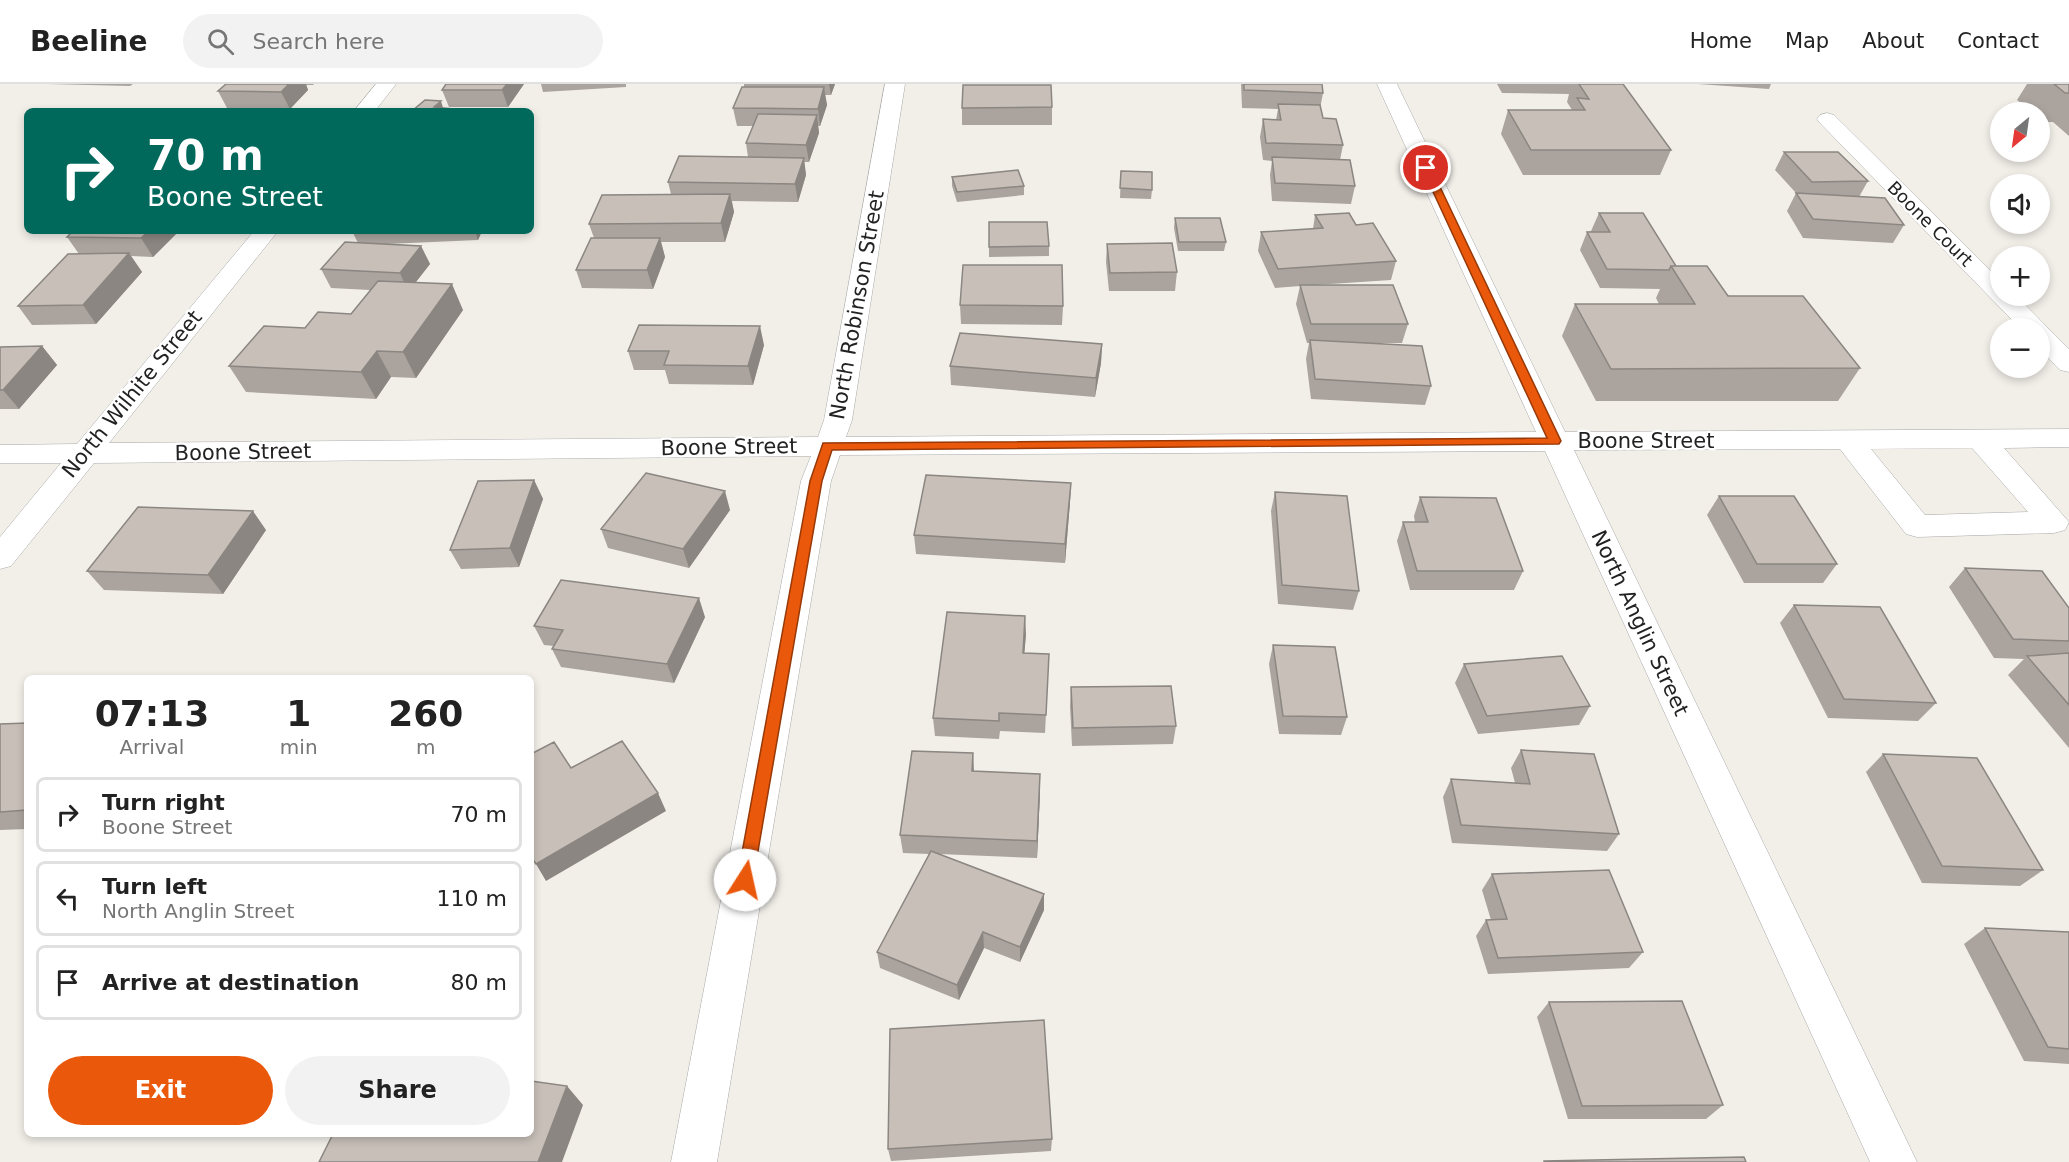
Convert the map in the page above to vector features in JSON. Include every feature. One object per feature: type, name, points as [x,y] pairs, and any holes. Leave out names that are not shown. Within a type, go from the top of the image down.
[{"type":"street","points":[[366,108],[386,84]]},
{"type":"street","name":"North Robinson Street","points":[[694,1162],[816,481],[838,420],[896,84]]},
{"type":"street","name":"North Anglin Street","points":[[1387,84],[1894,1162]]},
{"type":"street","name":"Boone Court","points":[[1827,119],[2024,318]]},
{"type":"street","name":"North Wilhite Street","points":[[0,558],[264,234]]},
{"type":"street","points":[[2050,345],[2069,364]]},
{"type":"street","name":"Boone Street","points":[[0,454],[2069,438]]},
{"type":"street","points":[[1848,441],[1917,526],[2054,522],[1981,440]]},
{"type":"building","points":[[226,84],[289,84],[281,92],[218,91]]},
{"type":"building","points":[[446,84],[507,84],[502,90],[442,90]]},
{"type":"building","points":[[1244,84],[1322,84],[1323,93],[1244,90]]},
{"type":"building","points":[[1579,84],[1623,84],[1671,150],[1531,150],[1508,110],[1585,110],[1577,98],[1589,99]]},
{"type":"building","points":[[2054,84],[2069,84],[2069,93],[2065,93]]},
{"type":"building","points":[[963,85],[1051,85],[1052,107],[962,108]]},
{"type":"building","points":[[742,87],[824,87],[818,109],[733,108]]},
{"type":"building","points":[[425,100],[441,101],[434,107],[444,108],[416,108]]},
{"type":"building","points":[[1278,104],[1320,105],[1323,118],[1336,119],[1343,145],[1266,143],[1263,119],[1281,120]]},
{"type":"building","points":[[758,114],[817,115],[806,145],[746,143]]},
{"type":"building","points":[[1784,152],[1838,152],[1868,181],[1812,182]]},
{"type":"building","points":[[679,156],[804,158],[795,184],[668,182]]},
{"type":"building","points":[[1272,157],[1350,160],[1355,186],[1275,183]]},
{"type":"building","points":[[1018,170],[1024,186],[957,192],[952,177]]},
{"type":"building","points":[[1121,171],[1152,172],[1152,190],[1120,188]]},
{"type":"building","points":[[1796,193],[1885,198],[1904,225],[1813,219]]},
{"type":"building","points":[[730,194],[721,223],[589,224],[602,195]]},
{"type":"building","points":[[1349,213],[1356,225],[1373,223],[1396,261],[1278,269],[1261,232],[1323,228],[1315,215]]},
{"type":"building","points":[[1599,213],[1643,213],[1676,266],[1671,266],[1669,270],[1607,269],[1587,232],[1610,232]]},
{"type":"building","points":[[1175,218],[1220,218],[1226,242],[1179,242]]},
{"type":"building","points":[[989,222],[1047,222],[1049,246],[989,247]]},
{"type":"building","points":[[70,234],[146,234],[141,238],[67,237]]},
{"type":"building","points":[[591,238],[660,238],[647,270],[576,270]]},
{"type":"building","points":[[345,242],[421,246],[400,273],[321,269]]},
{"type":"building","points":[[1172,243],[1177,272],[1110,273],[1107,244]]},
{"type":"building","points":[[129,253],[83,305],[18,306],[68,254]]},
{"type":"building","points":[[963,265],[1062,265],[1063,306],[960,305]]},
{"type":"building","points":[[1671,266],[1707,266],[1728,296],[1803,296],[1860,368],[1611,369],[1575,304],[1695,304]]},
{"type":"building","points":[[378,281],[452,284],[403,352],[377,351],[361,372],[229,366],[264,326],[305,328],[318,312],[351,314]]},
{"type":"building","points":[[1300,285],[1393,285],[1408,324],[1311,324]]},
{"type":"building","points":[[639,325],[760,326],[748,366],[664,365],[669,351],[628,351]]},
{"type":"building","points":[[960,333],[1102,344],[1096,378],[950,366]]},
{"type":"building","points":[[1310,340],[1422,346],[1431,386],[1315,379]]},
{"type":"building","points":[[42,346],[3,390],[0,390],[0,347]]},
{"type":"building","points":[[646,473],[725,491],[683,549],[601,529]]},
{"type":"building","points":[[926,475],[1071,483],[1065,544],[914,535]]},
{"type":"building","points":[[534,480],[510,548],[450,550],[478,481]]},
{"type":"building","points":[[1275,492],[1347,496],[1359,591],[1282,585]]},
{"type":"building","points":[[1719,496],[1794,496],[1837,564],[1757,564]]},
{"type":"building","points":[[1420,497],[1496,498],[1523,571],[1417,571],[1403,522],[1428,522]]},
{"type":"building","points":[[138,507],[253,511],[208,575],[87,571]]},
{"type":"building","points":[[1965,568],[2042,571],[2069,608],[2069,641],[2013,639]]},
{"type":"building","points":[[561,580],[699,598],[667,664],[552,649],[563,630],[534,626]]},
{"type":"building","points":[[1794,605],[1880,607],[1936,703],[1844,699]]},
{"type":"building","points":[[947,612],[1025,616],[1023,653],[1049,654],[1046,715],[999,713],[999,721],[933,718]]},
{"type":"building","points":[[1273,645],[1335,647],[1347,717],[1283,716]]},
{"type":"building","points":[[2069,653],[2069,705],[2027,656]]},
{"type":"building","points":[[1562,656],[1590,706],[1487,716],[1464,664]]},
{"type":"building","points":[[1171,686],[1176,726],[1073,728],[1071,687]]},
{"type":"building","points":[[24,723],[24,810],[0,812],[0,724]]},
{"type":"building","points":[[622,741],[658,793],[536,864],[534,861],[534,752],[554,742],[571,768]]},
{"type":"building","points":[[1521,750],[1594,754],[1619,834],[1461,825],[1451,779],[1530,784]]},
{"type":"building","points":[[912,751],[973,753],[972,771],[1040,774],[1037,841],[900,835]]},
{"type":"building","points":[[1883,754],[1977,758],[2043,870],[1942,866]]},
{"type":"building","points":[[931,851],[1044,894],[1020,947],[983,932],[957,985],[877,952]]},
{"type":"building","points":[[1609,870],[1643,952],[1498,958],[1486,920],[1507,919],[1492,874]]},
{"type":"building","points":[[1985,928],[2069,932],[2069,1049],[2048,1047]]},
{"type":"building","points":[[1682,1001],[1723,1105],[1582,1106],[1549,1002]]},
{"type":"building","points":[[1044,1020],[1052,1139],[888,1149],[890,1029]]},
{"type":"building","points":[[534,1081],[567,1086],[538,1162],[319,1162],[332,1137],[534,1137]]},
{"type":"building","points":[[1744,1157],[1746,1162],[1544,1162],[1544,1161]]},
{"type":"route","points":[[745,880],[816,481],[827,446],[1555,441],[1426,168]]}]
